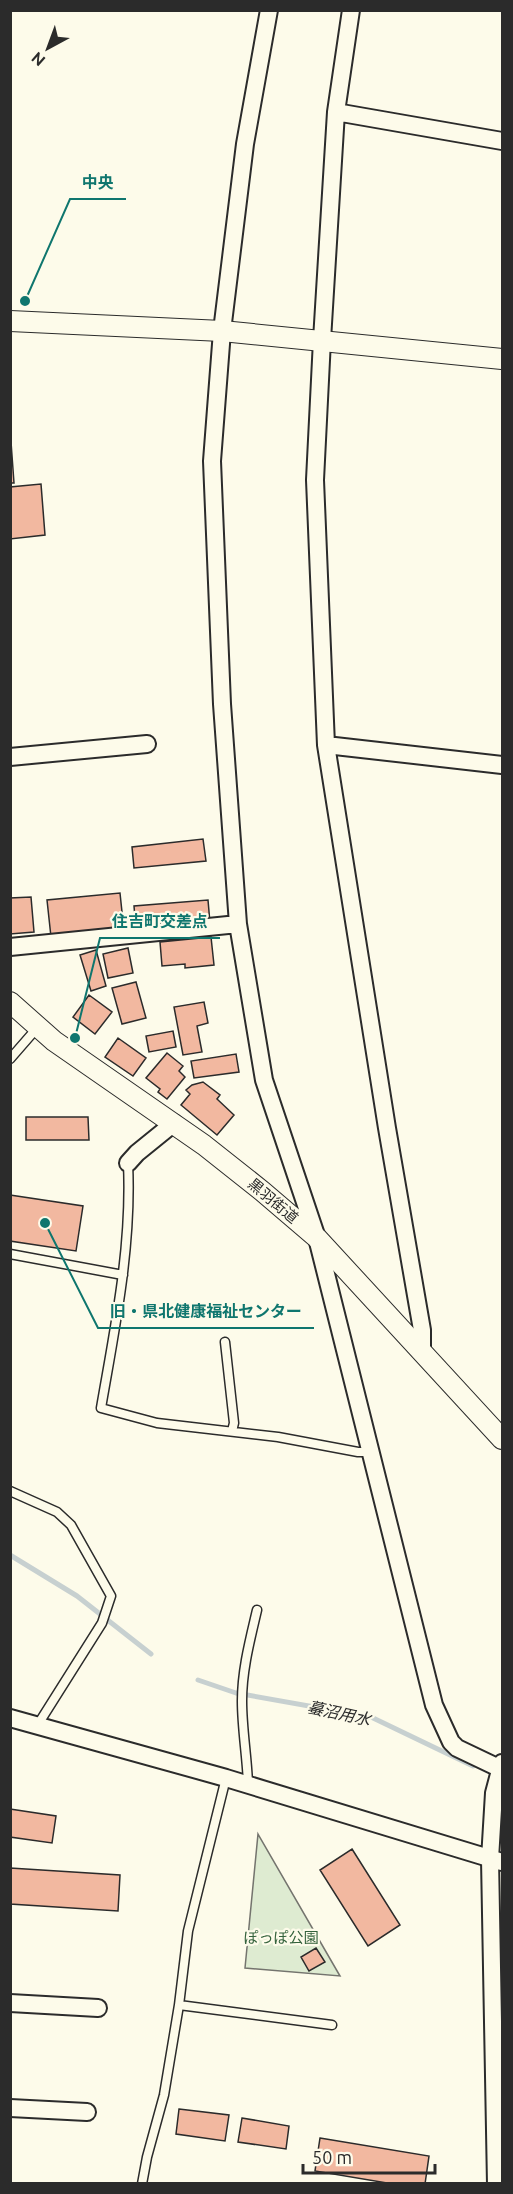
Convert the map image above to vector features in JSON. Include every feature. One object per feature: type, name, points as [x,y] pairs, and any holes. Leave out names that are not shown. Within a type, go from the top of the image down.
[{"type":"street","points":[[269,10],[245,144],[222,331],[212,461],[222,704],[238,924],[264,1080],[317,1238],[434,1705],[451,1742],[457,1748],[502,1766],[494,1793],[498,2117],[496,2184]]},
{"type":"street","points":[[351,10],[336,112],[315,480],[326,745],[387,1128],[422,1330],[422,1351]]},
{"type":"street","points":[[336,112],[502,141]]},
{"type":"street","points":[[10,321],[222,331],[502,359]]},
{"type":"street","points":[[10,757],[147,744]]},
{"type":"street","points":[[326,745],[502,765]]},
{"type":"street","points":[[10,947],[238,924]]},
{"type":"street","name":"黒羽街道","points":[[10,1002],[54,1041],[174,1123],[262,1191],[317,1238],[502,1439]]},
{"type":"street","points":[[128,1163],[174,1123]]},
{"type":"street","points":[[10,1718],[248,1784],[496,1860]]},
{"type":"street","points":[[10,2002],[98,2008]]},
{"type":"street","points":[[10,2108],[87,2112]]},
{"type":"lane","points":[[10,1059],[38,1027]]},
{"type":"lane","points":[[128,1163],[129,1184],[123,1275],[101,1408],[157,1423],[278,1437],[357,1452],[369,1452]]},
{"type":"lane","points":[[10,1254],[123,1275]]},
{"type":"lane","points":[[225,1342],[234,1423],[232,1431]]},
{"type":"lane","points":[[10,1491],[57,1512],[71,1525],[111,1596],[102,1623],[37,1726]]},
{"type":"lane","points":[[248,1784],[242,1704],[243,1682],[257,1610]]},
{"type":"lane","points":[[142,2184],[164,2095],[179,2006],[188,1931],[226,1778]]},
{"type":"lane","points":[[179,2006],[332,2025]]},
{"type":"green space","name":"ぽっぽ公園","points":[[258,1834],[340,1976],[245,1968]]},
{"type":"building","points":[[10,428],[14,483],[10,483]]},
{"type":"building","points":[[41,484],[45,535],[10,539],[10,487]]},
{"type":"building","points":[[203,839],[206,861],[134,868],[132,847]]},
{"type":"building","points":[[120,893],[124,931],[51,937],[47,900]]},
{"type":"building","points":[[31,897],[34,932],[10,934],[10,898]]},
{"type":"building","points":[[208,900],[210,923],[136,930],[134,906]]},
{"type":"building","points":[[211,937],[214,965],[185,968],[185,964],[162,966],[160,942]]},
{"type":"building","points":[[128,948],[133,973],[108,978],[103,954]]},
{"type":"building","points":[[96,950],[106,986],[91,991],[80,955]]},
{"type":"building","points":[[136,982],[146,1018],[122,1024],[112,988]]},
{"type":"building","points":[[89,995],[112,1012],[95,1034],[73,1017]]},
{"type":"building","points":[[204,1002],[208,1023],[197,1026],[202,1052],[183,1055],[174,1007]]},
{"type":"building","points":[[173,1031],[176,1047],[149,1052],[146,1036]]},
{"type":"building","points":[[118,1038],[146,1058],[133,1076],[105,1057]]},
{"type":"building","points":[[167,1053],[183,1066],[179,1071],[185,1077],[167,1099],[158,1092],[160,1089],[146,1078]]},
{"type":"building","points":[[236,1054],[239,1072],[194,1078],[191,1061]]},
{"type":"building","points":[[203,1082],[220,1095],[217,1099],[234,1115],[217,1135],[181,1105],[190,1094],[186,1090],[192,1085]]},
{"type":"building","points":[[26,1117],[88,1117],[89,1140],[26,1140]]},
{"type":"building","points":[[10,1195],[83,1206],[76,1251],[10,1241]]},
{"type":"building","points":[[10,1809],[56,1816],[52,1843],[10,1837]]},
{"type":"building","points":[[352,1849],[400,1925],[368,1946],[320,1870]]},
{"type":"building","points":[[10,1868],[120,1875],[118,1911],[10,1904]]},
{"type":"building","points":[[316,1948],[325,1962],[309,1971],[301,1957]]},
{"type":"building","points":[[179,2109],[229,2115],[225,2141],[176,2134]]},
{"type":"building","points":[[242,2118],[289,2126],[286,2149],[238,2142]]},
{"type":"building","points":[[320,2138],[429,2156],[425,2184],[393,2184],[315,2171]]},
{"type":"waterway","name":"蟇沼用水","points":[[10,1555],[77,1596],[151,1654]]},
{"type":"waterway","name":"蟇沼用水","points":[[198,1680],[236,1693],[371,1717],[473,1766]]},
{"type":"place","name":"中央","points":[[25,301]]},
{"type":"place","name":"住吉町交差点","points":[[75,1038]]},
{"type":"place","name":"旧・県北健康福祉センター","points":[[45,1223]]}]
